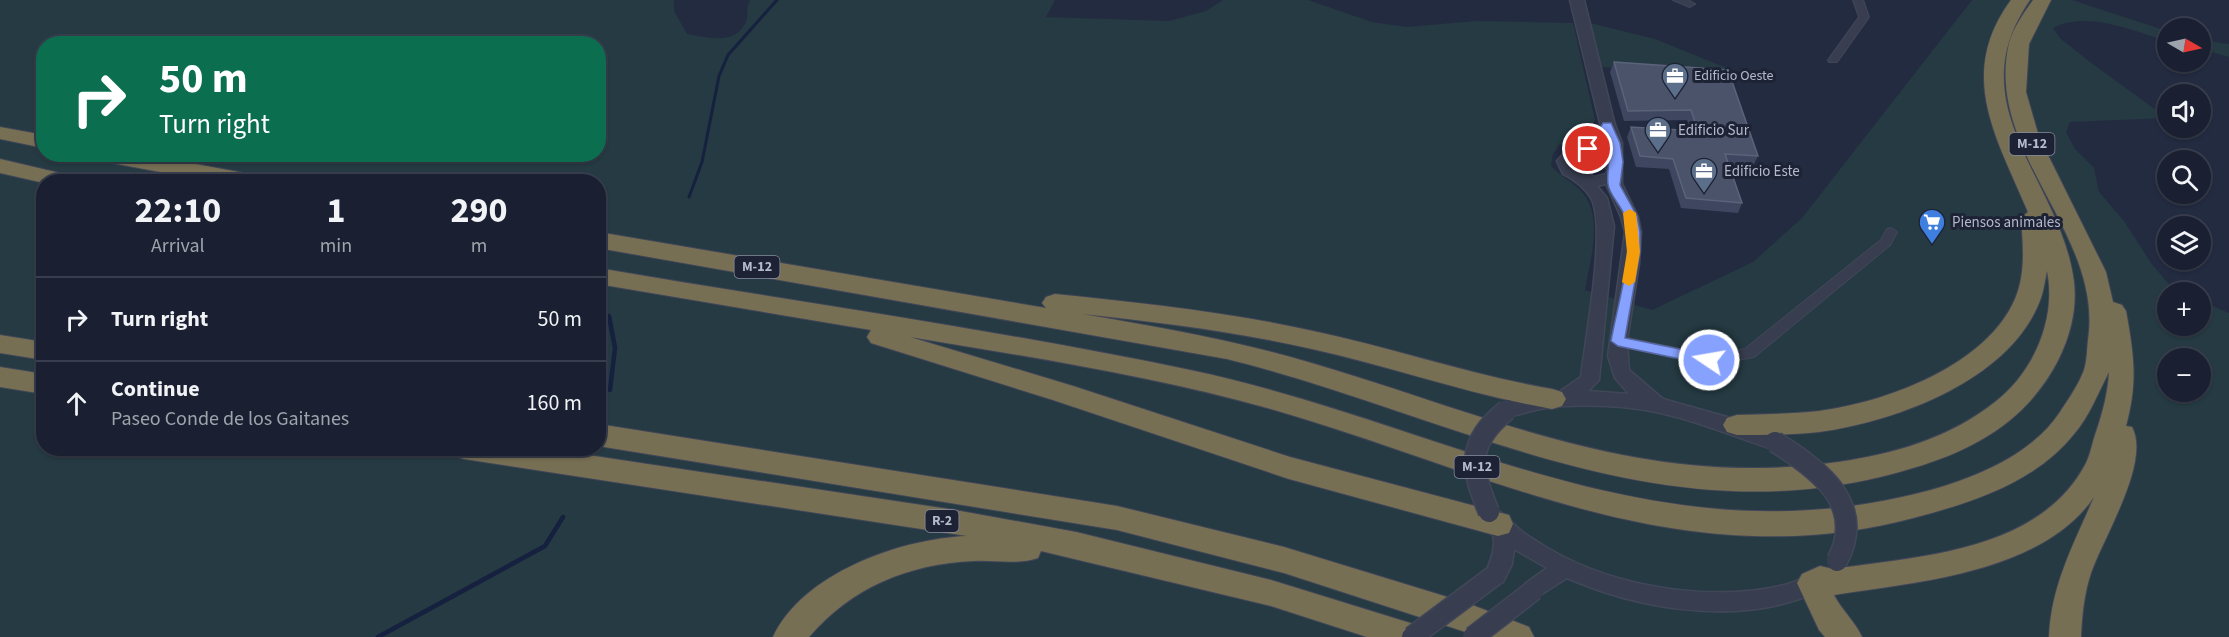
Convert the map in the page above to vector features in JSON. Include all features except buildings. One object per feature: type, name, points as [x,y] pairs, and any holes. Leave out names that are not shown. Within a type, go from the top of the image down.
[{"type":"highway","name":"M-12","points":[[606,241],[1159,336],[1285,363],[1502,436],[1608,466],[1709,479],[1802,479],[1856,472],[1891,463],[1960,439],[2016,400],[2048,358],[2057,334],[2063,295],[2056,248],[2005,135],[1993,86],[1994,66],[2001,32],[2021,0]]},
{"type":"highway","name":"M-12","points":[[606,277],[1111,363],[1271,399],[1377,431],[1495,474],[1615,506],[1706,520],[1810,523],[1913,508],[1960,493],[2006,473],[2039,452],[2066,425],[2091,387],[2097,367],[2104,328],[2098,283],[2089,254],[2028,136],[2016,96],[2018,48],[2024,29],[2042,0]]},
{"type":"highway","points":[[0,133],[36,140]]},
{"type":"highway","points":[[145,162],[211,174]]},
{"type":"highway","points":[[0,166],[36,174]]},
{"type":"highway","points":[[1737,425],[1809,423],[1864,413],[1944,382],[1983,357],[2016,322],[2027,302],[2034,282],[2038,249],[2031,209],[2033,197]]},
{"type":"highway","points":[[2066,637],[2070,588],[2078,562],[2096,528],[2119,470],[2124,424],[2121,355],[2111,298],[2098,283]]},
{"type":"highway","points":[[916,294],[1145,312],[1235,326],[1311,340],[1478,384],[1559,398]]},
{"type":"highway","points":[[726,298],[858,330],[1053,389],[1279,465],[1496,521]]},
{"type":"highway","points":[[0,344],[36,350]]},
{"type":"highway","points":[[0,377],[36,383]]},
{"type":"highway","points":[[1823,575],[1833,582],[1975,557],[2017,542],[2054,522],[2072,507],[2097,473],[2108,448],[2122,383]]},
{"type":"highway","name":"R-2","points":[[606,436],[1011,499],[1117,518],[1284,560],[1467,617],[1518,637]]},
{"type":"highway","name":"R-2","points":[[517,456],[955,522],[1076,545],[1271,593],[1412,637]]},
{"type":"highway","points":[[789,637],[819,602],[862,574],[883,565],[951,549],[999,547],[1038,550],[1148,571],[1407,637]]},
{"type":"highway","points":[[1823,575],[1830,620],[1846,637]]},
{"type":"street","points":[[1577,0],[1607,125],[1614,143],[1614,185],[1631,216],[1634,232],[1634,252],[1618,341],[1618,367],[1641,393],[1659,405]]},
{"type":"street","points":[[1678,0],[1690,4]]},
{"type":"street","points":[[1833,60],[1864,17],[1858,0]]},
{"type":"street","points":[[1559,398],[1590,380],[1606,226],[1599,198],[1584,180],[1565,166],[1568,156],[1582,152],[1599,139],[1607,125]]},
{"type":"street","points":[[1582,152],[1602,156],[1614,172]]},
{"type":"street","points":[[1584,180],[1601,182],[1614,172]]},
{"type":"street","points":[[1618,341],[1709,360],[1749,353],[1886,242],[1891,231]]},
{"type":"street","points":[[1412,637],[1495,575],[1502,567],[1505,550],[1496,521],[1474,475],[1474,456],[1477,440],[1489,422],[1507,410],[1529,402],[1559,398],[1659,405],[1737,425],[1775,442],[1818,471],[1832,488],[1841,506],[1847,539],[1823,575],[1776,597],[1720,603],[1675,599],[1631,591],[1565,567],[1519,541],[1496,521]]},
{"type":"street","points":[[1473,637],[1565,567]]},
{"type":"shaded area","points":[[0,0],[674,0],[674,11],[687,34],[712,38],[728,37],[741,30],[747,19],[750,0],[1055,0],[1046,17],[1169,21],[1206,11],[1223,0],[1308,0],[1372,22],[1406,27],[1476,21],[1573,23],[1595,120],[1585,141],[1559,145],[1553,154],[1551,166],[1580,190],[1588,200],[1592,212],[1594,238],[1585,290],[1652,310],[1753,262],[1802,218],[1972,0],[2072,0],[2157,28],[2157,38],[2110,24],[2094,22],[2066,23],[2053,28],[2061,39],[2157,111],[2157,118],[2070,122],[2066,132],[2075,149],[2094,168],[2099,192],[2124,221],[2151,263],[2167,282],[2157,282],[2157,336],[2211,336],[2211,305],[2229,313],[2229,637],[0,637]]},
{"type":"shaded area","points":[[1590,23],[1655,39],[1734,71],[1728,75],[1601,67]]},
{"type":"shaded area","points":[[2211,42],[2229,44],[2229,57],[2211,52]]},
{"type":"waterway","points":[[689,197],[702,162],[719,76],[728,55],[777,0]]},
{"type":"waterway","points":[[609,316],[615,348],[610,390]]},
{"type":"waterway","points":[[378,637],[545,546],[563,517]]},
{"type":"slow traffic","points":[[1629,282],[1634,252],[1634,232],[1630,213]]},
{"type":"place","name":"Edificio Oeste","points":[[1675,99]]},
{"type":"place","name":"Edificio Sur","points":[[1658,153]]},
{"type":"place","name":"Edificio Este","points":[[1704,194]]},
{"type":"place","name":"Piensos animales","points":[[1932,245]]},
{"type":"route","points":[[1588,149],[1599,139],[1607,125],[1614,143],[1617,162],[1614,185],[1631,216],[1634,232],[1634,252],[1618,341],[1709,360]]}]
